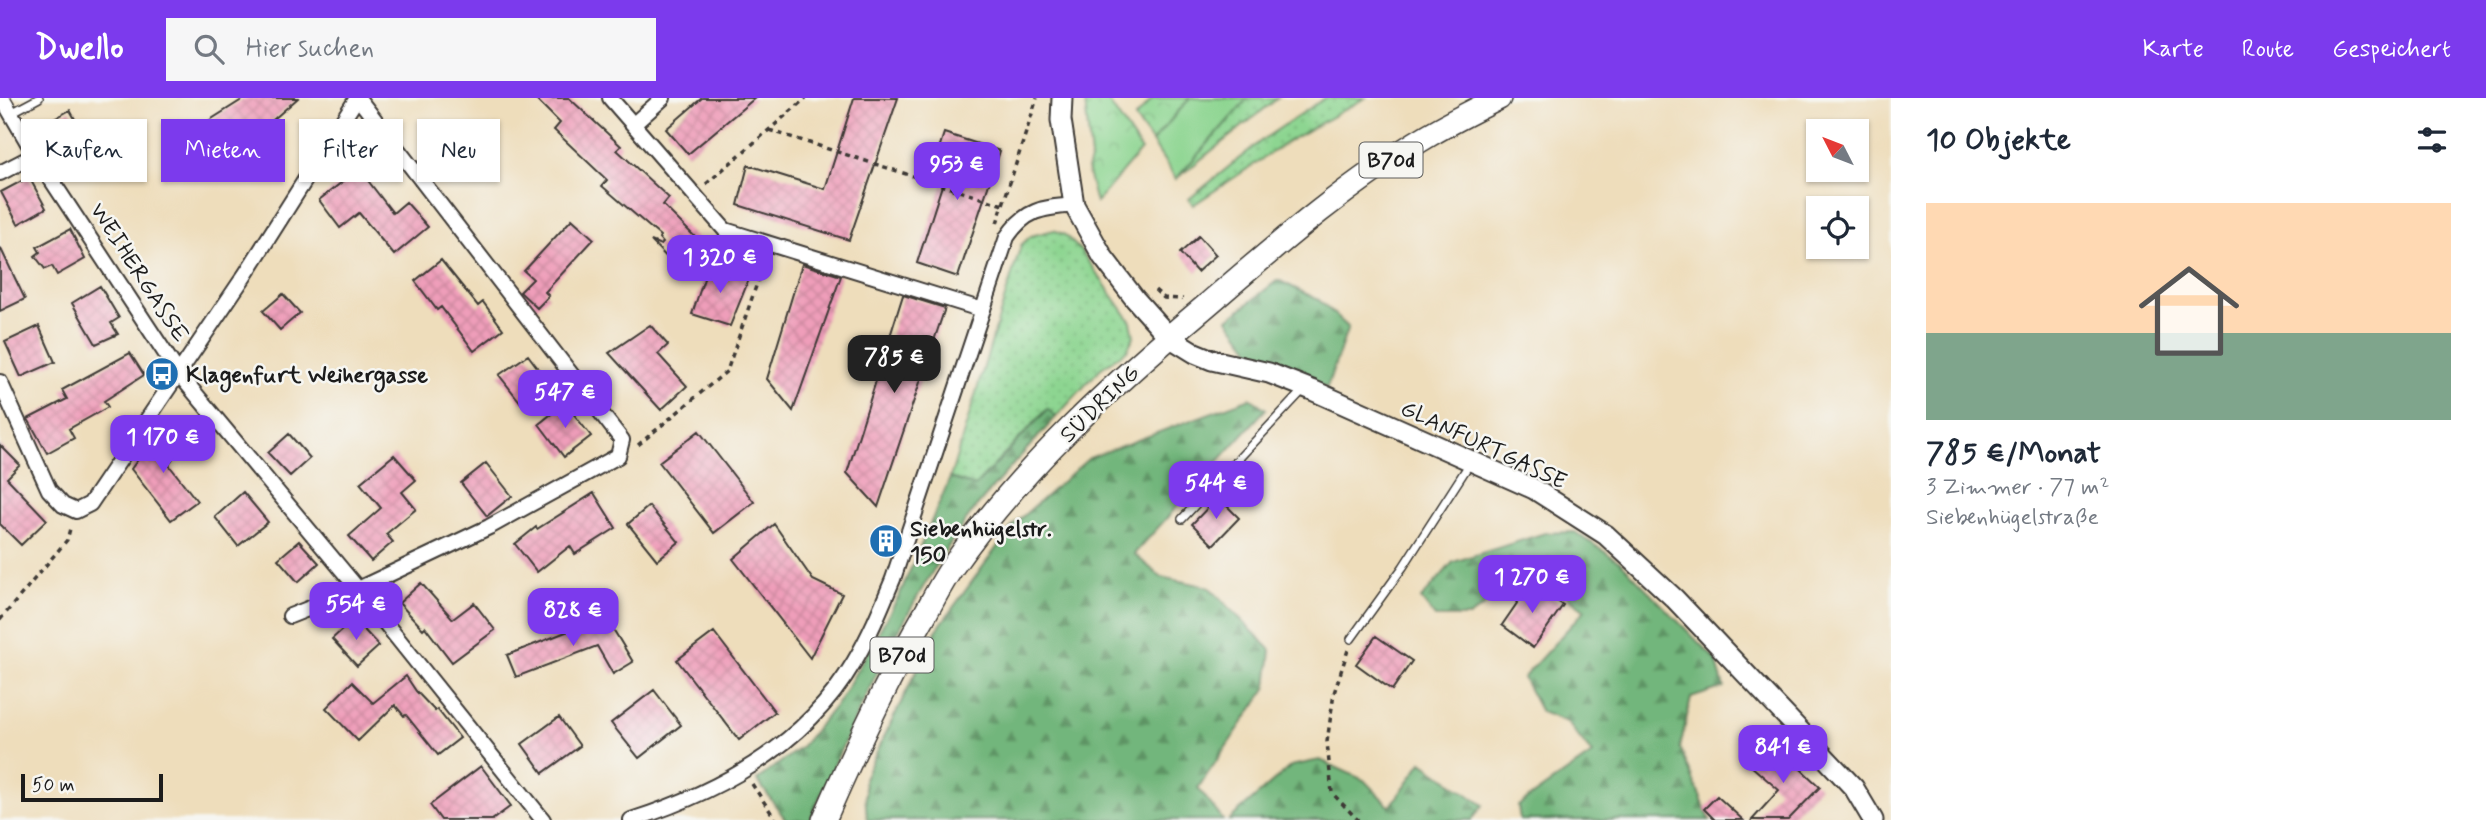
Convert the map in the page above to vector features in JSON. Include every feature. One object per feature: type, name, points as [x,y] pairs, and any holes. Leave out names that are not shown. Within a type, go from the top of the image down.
[{"type":"main road","name":"SÜDRING","points":[[824,820],[905,648],[952,568],[1000,502],[1091,409],[1269,252],[1357,184],[1428,136],[1499,98]]},
{"type":"street","name":"WEIHERGASSE","points":[[2,98],[21,130]]},
{"type":"street","points":[[0,383],[49,491],[62,505],[76,511],[90,504],[180,374],[357,98],[622,440],[618,456],[489,527],[358,589],[290,616]]},
{"type":"street","points":[[610,98],[725,230],[983,310]]},
{"type":"street","points":[[634,124],[663,98]]},
{"type":"street","points":[[631,820],[673,807],[743,772],[783,743],[827,700],[853,664],[875,624],[912,524],[1007,237],[1017,222],[1030,213],[1050,207],[1074,205],[1061,120],[1062,98]]},
{"type":"street","points":[[0,173],[21,162]]},
{"type":"street","name":"WEIHERGASSE","points":[[53,182],[180,374],[358,589],[543,820]]},
{"type":"street","name":"GLANFURTGASSE","points":[[1074,205],[1103,257],[1135,299],[1170,337],[1195,353],[1212,360],[1269,373],[1534,489],[1606,536],[1675,599],[1809,740],[1854,788],[1874,820]]},
{"type":"lane","points":[[11,113],[39,98]]},
{"type":"lane","points":[[1182,519],[1305,388]]},
{"type":"lane","points":[[1351,639],[1403,567],[1471,461]]},
{"type":"path","points":[[694,194],[806,98]]},
{"type":"path","points":[[994,230],[1037,98]]},
{"type":"path","points":[[769,130],[1003,205]]},
{"type":"path","points":[[622,440],[636,447],[727,371],[770,244]]},
{"type":"path","points":[[1149,285],[1164,298],[1181,300],[1187,296]]},
{"type":"path","points":[[0,620],[67,540],[76,511]]},
{"type":"path","points":[[1351,639],[1334,693],[1327,742],[1332,793],[1358,820]]},
{"type":"path","points":[[743,772],[776,820]]},
{"type":"green space","points":[[1089,98],[1106,98],[1141,150],[1096,203],[1087,169],[1091,158],[1085,102]]},
{"type":"green space","points":[[1153,98],[1190,98],[1152,142],[1135,118]]},
{"type":"green space","points":[[1190,98],[1248,98],[1176,179],[1152,142]]},
{"type":"green space","points":[[1248,98],[1278,98],[1176,179]]},
{"type":"green space","points":[[1325,98],[1365,98],[1289,141],[1193,205],[1189,199],[1262,140]]},
{"type":"green space","points":[[1054,230],[1065,235],[1081,251],[1131,322],[1134,336],[1127,350],[1100,369],[1056,417],[1047,409],[975,486],[950,478],[1021,245],[1031,236]]},
{"type":"green space","points":[[1278,280],[1319,300],[1348,327],[1327,388],[1257,358],[1228,319]]},
{"type":"green space","points":[[1250,398],[1266,409],[1134,554],[1161,577],[1209,587],[1271,650],[1267,687],[1198,788],[1223,820],[867,820],[864,778],[936,631],[1014,524],[1089,458]]},
{"type":"green space","points":[[1048,409],[1056,417],[975,508],[920,592],[861,705],[810,820],[786,820],[757,780],[801,747],[840,700],[899,596],[950,478],[975,486]]},
{"type":"green space","points":[[1575,532],[1620,562],[1716,660],[1724,687],[1691,698],[1680,748],[1710,820],[1520,820],[1518,806],[1592,754],[1567,722],[1541,712],[1523,678],[1585,610],[1532,570],[1469,617],[1435,617],[1421,599],[1453,562],[1545,533]]},
{"type":"green space","points":[[1320,760],[1364,780],[1390,807],[1422,762],[1483,805],[1472,820],[1229,820],[1291,766]]},
{"type":"building","points":[[245,98],[298,98],[274,119],[212,119]]},
{"type":"building","points":[[535,98],[569,98],[621,146],[617,150],[669,198],[663,205],[702,244],[690,256],[694,258],[680,271],[651,241],[661,245],[663,243],[660,236],[602,186],[607,180],[554,130],[560,123]]},
{"type":"building","points":[[702,98],[755,98],[688,154],[666,129]]},
{"type":"building","points":[[854,98],[898,98],[849,240],[738,205],[748,165],[825,189]]},
{"type":"building","points":[[70,110],[75,119],[54,119]]},
{"type":"building","points":[[944,133],[1000,151],[958,277],[917,263],[945,176],[932,171]]},
{"type":"building","points":[[21,181],[32,182],[46,208],[18,224],[1,192]]},
{"type":"building","points":[[342,182],[369,182],[393,213],[406,202],[428,227],[394,255],[359,213],[340,228],[319,200]]},
{"type":"building","points":[[572,219],[594,239],[545,292],[549,296],[537,308],[520,292],[533,279],[524,271]]},
{"type":"building","points":[[70,229],[85,259],[57,275],[52,266],[45,269],[35,256],[40,252],[37,247]]},
{"type":"building","points":[[1199,236],[1216,255],[1197,272],[1180,253]]},
{"type":"building","points":[[0,247],[25,299],[0,311]]},
{"type":"building","points":[[441,260],[478,306],[483,302],[503,329],[474,351],[441,307],[437,310],[415,281]]},
{"type":"building","points":[[709,264],[749,279],[730,326],[692,314]]},
{"type":"building","points":[[802,264],[841,276],[793,411],[767,379]]},
{"type":"building","points":[[100,286],[119,318],[111,323],[118,334],[96,344],[72,303]]},
{"type":"building","points":[[283,294],[300,313],[280,330],[263,311]]},
{"type":"building","points":[[903,295],[945,308],[878,507],[847,473]]},
{"type":"building","points":[[650,325],[668,345],[658,354],[687,386],[661,410],[609,353]]},
{"type":"building","points":[[39,326],[55,362],[21,377],[5,342]]},
{"type":"building","points":[[130,353],[144,375],[104,401],[108,407],[69,429],[74,438],[47,453],[28,419],[67,399],[62,390]]},
{"type":"building","points":[[528,355],[549,383],[521,403],[499,375]]},
{"type":"building","points":[[565,403],[591,436],[564,457],[539,424]]},
{"type":"building","points":[[161,428],[181,443],[169,465],[197,501],[171,520],[131,469]]},
{"type":"building","points":[[699,431],[754,502],[714,533],[659,462]]},
{"type":"building","points":[[289,434],[310,458],[290,476],[268,453]]},
{"type":"building","points":[[0,445],[20,465],[7,478],[47,520],[21,545],[0,524]]},
{"type":"building","points":[[394,455],[416,480],[402,492],[416,509],[386,534],[393,542],[371,561],[349,536],[381,508],[360,483]]},
{"type":"building","points":[[486,463],[512,496],[487,516],[461,483]]},
{"type":"building","points":[[243,492],[268,522],[238,546],[215,517]]},
{"type":"building","points":[[594,493],[616,528],[575,554],[570,546],[537,572],[515,544],[536,527],[537,529]]},
{"type":"building","points":[[1218,497],[1239,518],[1213,545],[1192,524]]},
{"type":"building","points":[[649,506],[679,542],[657,560],[628,524]]},
{"type":"building","points":[[774,524],[813,580],[842,594],[810,658],[733,559]]},
{"type":"building","points":[[299,541],[319,563],[298,582],[278,559]]},
{"type":"building","points":[[421,583],[453,619],[474,603],[495,630],[452,662],[425,627],[423,629],[399,603]]},
{"type":"building","points":[[1531,583],[1563,605],[1533,648],[1502,625]]},
{"type":"building","points":[[604,614],[633,662],[613,674],[597,646],[516,677],[507,655],[589,623]]},
{"type":"building","points":[[354,619],[379,646],[357,666],[332,639]]},
{"type":"building","points":[[714,632],[775,712],[739,740],[677,660]]},
{"type":"building","points":[[1376,636],[1412,661],[1392,690],[1356,664]]},
{"type":"building","points":[[406,676],[416,691],[435,711],[437,709],[460,738],[438,755],[395,705],[358,741],[326,708],[352,682],[373,703]]},
{"type":"building","points":[[654,690],[681,725],[639,758],[611,723]]},
{"type":"building","points":[[559,717],[580,746],[543,773],[522,744]]},
{"type":"building","points":[[1772,742],[1820,787],[1788,820],[1752,820],[1779,790],[1751,766]]},
{"type":"building","points":[[481,766],[511,806],[492,820],[441,820],[430,805]]},
{"type":"building","points":[[1717,796],[1743,820],[1715,820],[1704,809]]},
{"type":"place","name":"Klagenfurt Weihergasse","points":[[162,374]]},
{"type":"place","name":"Siebenhügelstr. 150","points":[[886,541]]}]
